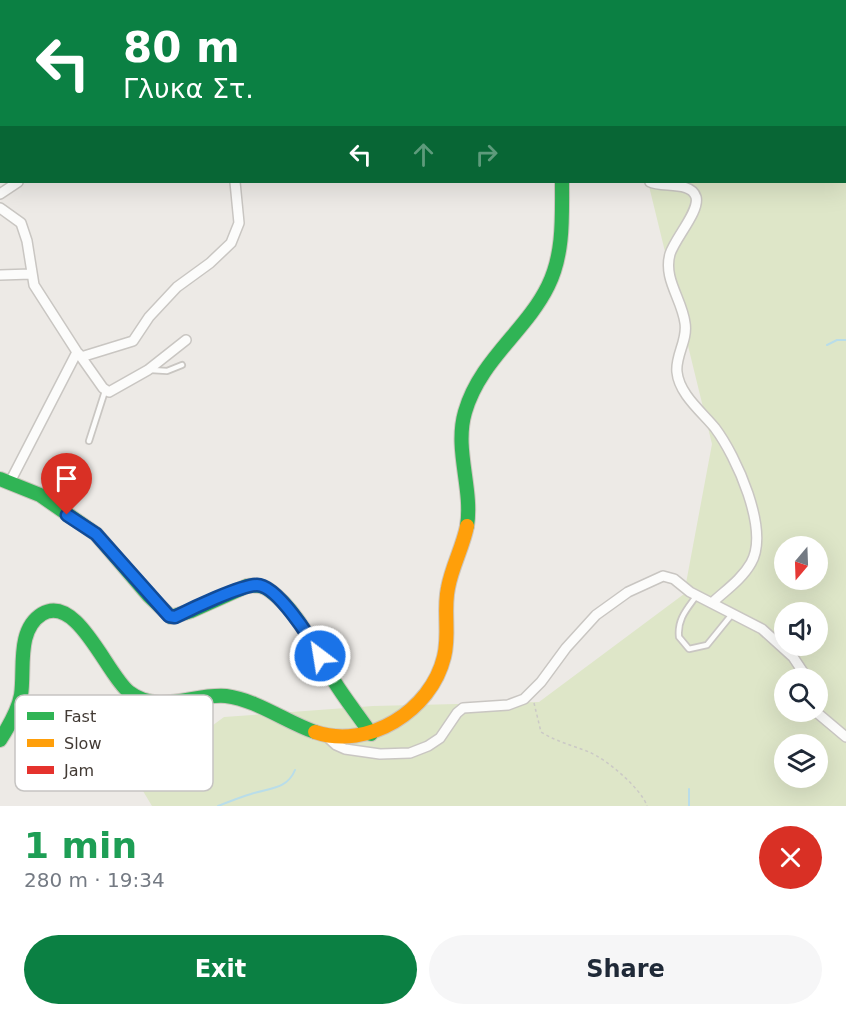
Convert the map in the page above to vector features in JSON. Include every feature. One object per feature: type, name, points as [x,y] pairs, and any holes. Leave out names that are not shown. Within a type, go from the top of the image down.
[{"type":"main road","points":[[213,695],[234,697],[295,725],[324,735],[352,738],[370,734],[411,708],[434,682],[442,666],[446,647],[447,589],[468,517],[460,444],[465,412],[479,381],[506,342],[542,297],[549,284],[560,246],[562,183]]},
{"type":"main road","points":[[5,480],[40,495],[96,534],[120,564],[171,617],[245,588],[259,585],[268,589],[310,637],[334,682],[370,734]]},
{"type":"main road","points":[[20,695],[24,650],[29,627],[42,613],[53,610],[66,613],[78,622],[117,681],[134,695]]},
{"type":"main road","points":[[0,740],[15,712]]},
{"type":"street","points":[[0,194],[16,183]]},
{"type":"street","points":[[5,480],[79,354],[133,341],[148,317],[177,287],[210,263],[234,238],[239,223],[235,183]]},
{"type":"street","points":[[656,183],[686,188],[696,196],[695,209],[673,247],[669,259],[671,281],[686,330],[677,375],[686,393],[724,441],[749,498],[758,531],[752,563],[713,602]]},
{"type":"street","points":[[0,208],[17,219],[24,229],[34,285],[105,391],[111,391],[148,370],[186,340]]},
{"type":"street","points":[[0,275],[31,274]]},
{"type":"street","points":[[324,735],[336,745],[345,748],[381,754],[410,753],[428,746],[440,738],[456,712],[463,708],[516,704],[532,693],[587,623],[610,603],[659,577],[667,576],[697,595],[762,629],[783,647],[801,668]]},
{"type":"street","points":[[828,722],[846,737]]},
{"type":"lane","points":[[148,370],[167,371],[182,365]]},
{"type":"lane","points":[[89,441],[105,391]]},
{"type":"lane","points":[[697,595],[682,616],[678,626],[679,637],[689,649],[707,645],[734,613]]},
{"type":"path","points":[[532,693],[541,732],[558,742],[591,753],[619,772],[645,800],[647,806]]},
{"type":"green space","points":[[648,183],[846,183],[846,806],[152,806],[143,791],[213,791],[213,725],[224,717],[373,706],[539,702],[684,594],[712,444]]},
{"type":"waterway","points":[[827,345],[837,340],[846,340]]},
{"type":"waterway","points":[[218,806],[282,785],[292,777],[295,770]]},
{"type":"waterway","points":[[689,789],[689,806]]},
{"type":"traffic: fast","points":[[467,526],[468,498],[462,455],[462,426],[465,412],[481,377],[528,317],[548,286],[557,261],[561,235],[562,183]]},
{"type":"traffic: fast","points":[[0,479],[40,495],[96,534],[149,596],[171,617],[191,611],[247,586],[264,587],[269,590],[298,620],[338,688],[371,734]]},
{"type":"traffic: fast","points":[[21,695],[23,651],[28,630],[42,614],[55,611],[67,615],[79,625],[120,683],[134,695]]},
{"type":"traffic: fast","points":[[213,696],[238,698],[315,732]]},
{"type":"traffic: fast","points":[[0,740],[15,713]]},
{"type":"traffic: slow","points":[[315,732],[335,736],[356,735],[376,730],[394,722],[426,694],[437,676],[444,657],[448,588],[467,526]]},
{"type":"route","points":[[67,515],[96,534],[120,564],[169,616],[173,618],[245,588],[255,585],[264,586],[310,637],[320,656]]}]
